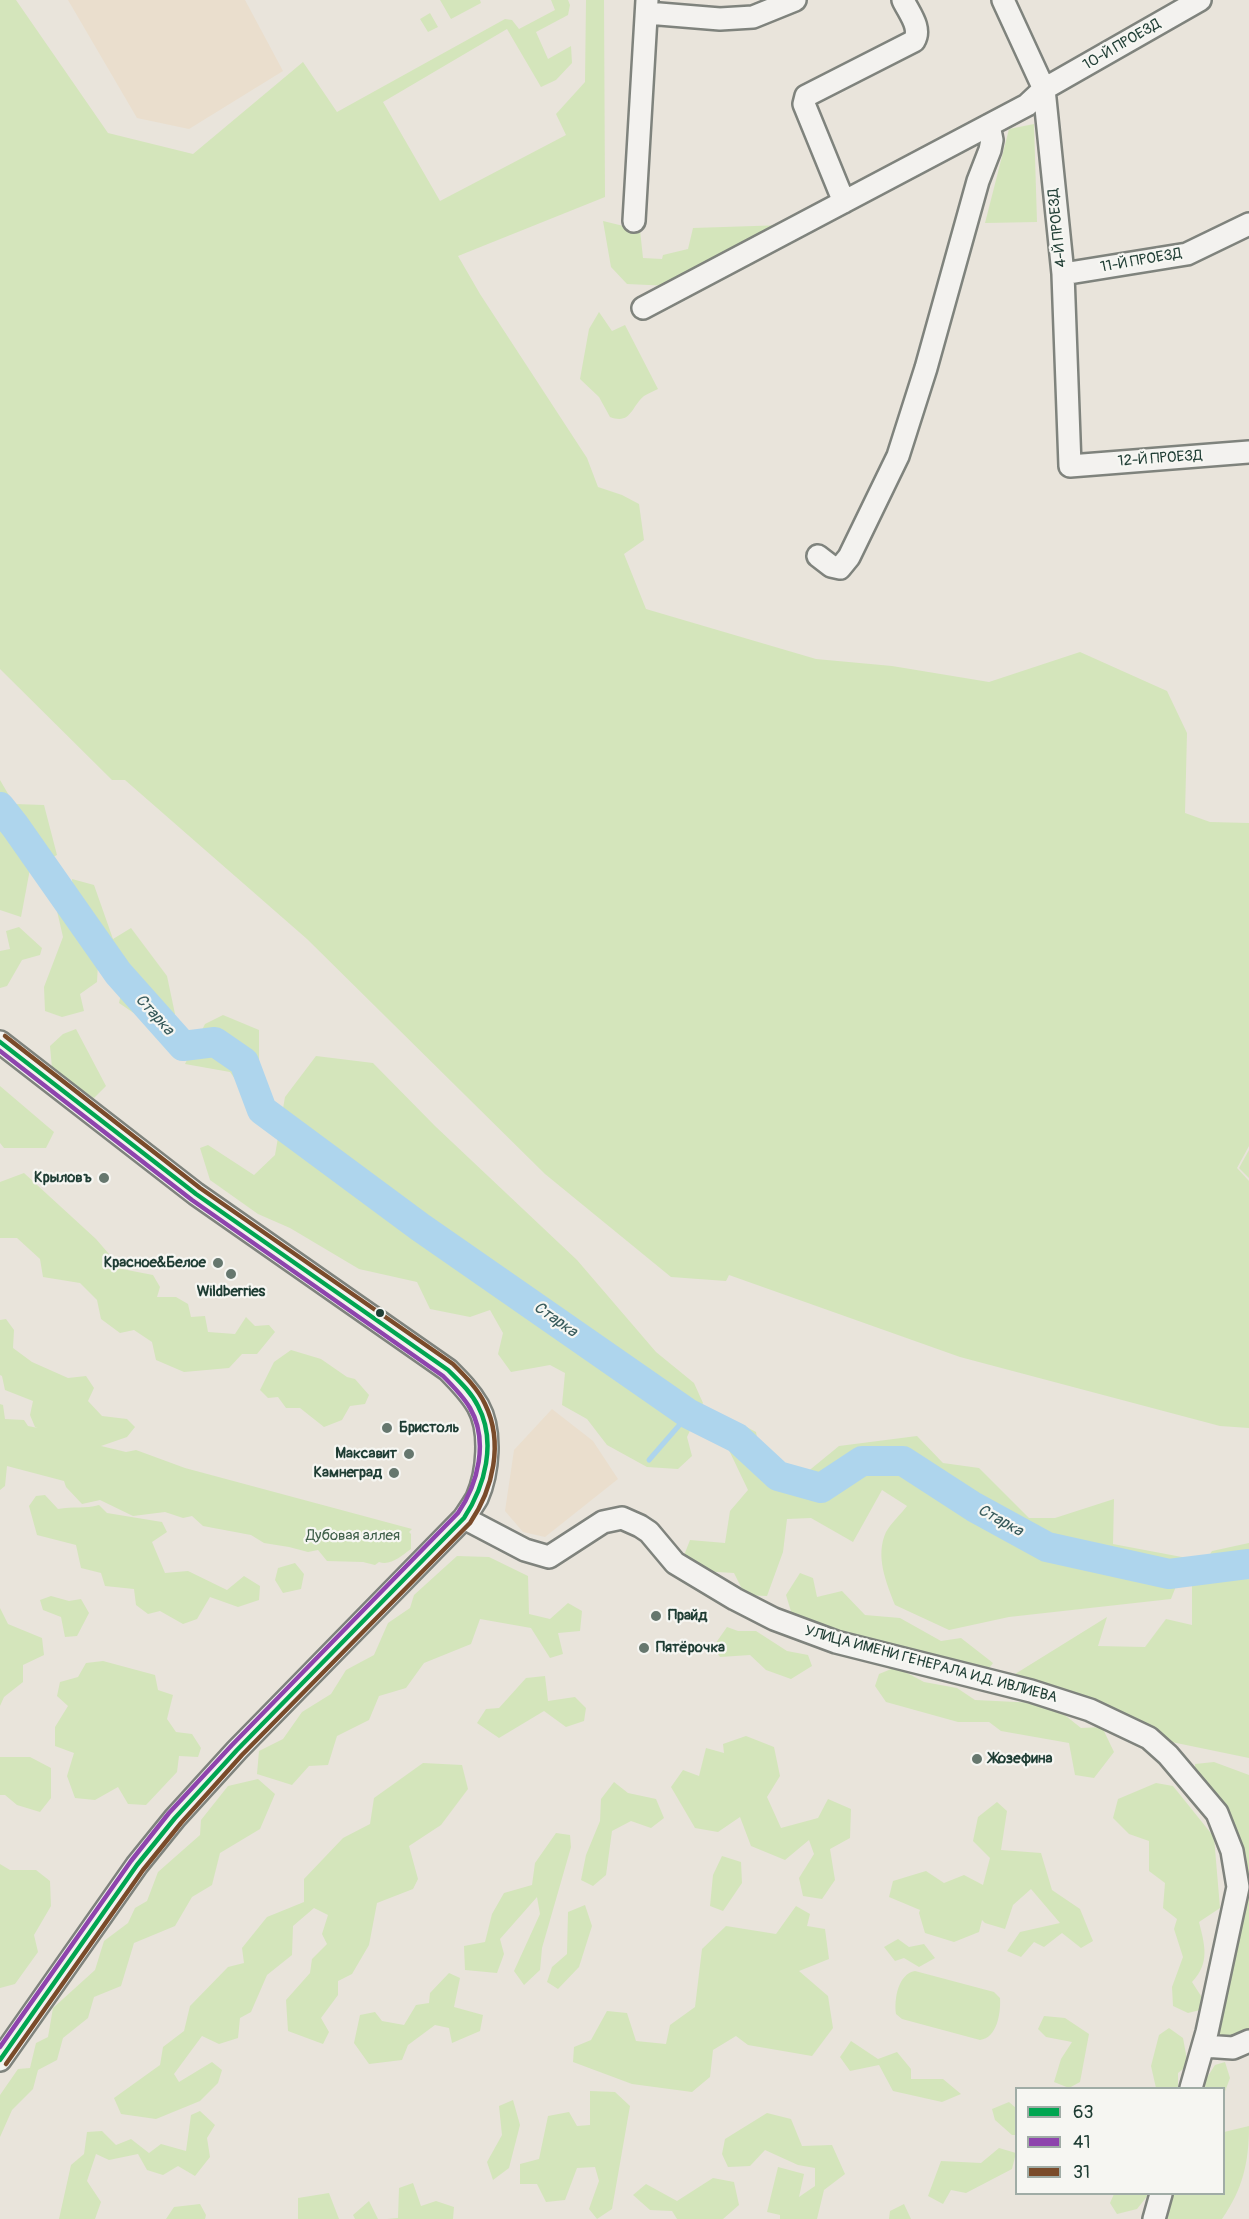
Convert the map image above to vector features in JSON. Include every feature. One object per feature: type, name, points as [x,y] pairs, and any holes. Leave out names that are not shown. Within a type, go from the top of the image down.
[{"type":"street","points":[[634,221],[647,7],[720,19],[753,17],[795,0]]},
{"type":"street","points":[[844,202],[804,104],[806,96],[914,41],[918,35],[918,29],[903,0]]},
{"type":"street","name":"4-Й ПРОЕЗД","points":[[1003,0],[1044,89],[1063,274],[1070,466]]},
{"type":"street","name":"10-Й ПРОЕЗД","points":[[643,308],[1027,105],[1044,89],[1200,0]]},
{"type":"street","points":[[818,556],[831,566],[840,568],[849,557],[898,456],[926,368],[978,181],[990,150],[992,140],[989,125]]},
{"type":"street","name":"11-Й ПРОЕЗД","points":[[1063,274],[1187,254],[1249,224]]},
{"type":"street","name":"12-Й ПРОЕЗД","points":[[1070,466],[1249,452]]},
{"type":"street","points":[[0,1042],[196,1194],[448,1370],[467,1389],[479,1408],[486,1431],[483,1476],[477,1498],[464,1518],[237,1750],[175,1818],[137,1865],[0,2060]]},
{"type":"street","name":"УЛИЦА ИМЕНИ ГЕНЕРАЛА И.Д. ИВЛИЕВА","points":[[464,1518],[525,1550],[549,1557],[603,1522],[622,1518],[649,1532],[675,1563],[774,1619],[836,1641],[1041,1694],[1089,1710],[1149,1738],[1168,1755],[1217,1813],[1232,1851],[1238,1887],[1203,2046]]},
{"type":"street","points":[[1191,2087],[1203,2046],[1233,2048],[1249,2041]]},
{"type":"street","points":[[1154,2219],[1160,2195]]},
{"type":"shaded area","points":[[68,0],[245,0],[283,71],[189,129],[137,118]]},
{"type":"shaded area","points":[[552,1409],[593,1441],[618,1479],[545,1537],[523,1532],[505,1511],[514,1450]]},
{"type":"green space","points":[[0,0],[16,0],[108,133],[193,154],[303,62],[337,112],[505,19],[512,20],[519,29],[555,10],[551,0],[568,0],[570,5],[568,15],[536,32],[548,59],[571,46],[572,63],[556,80],[541,87],[507,29],[383,102],[440,201],[566,135],[556,114],[585,82],[586,0],[604,0],[605,197],[458,256],[480,294],[587,458],[598,487],[622,495],[639,504],[644,540],[624,554],[646,609],[816,659],[892,666],[989,682],[1080,652],[1167,691],[1187,733],[1185,813],[1210,822],[1249,823],[1249,1146],[1237,1168],[1249,1181],[1249,1428],[1220,1426],[960,1357],[729,1275],[726,1281],[671,1277],[545,1174],[307,939],[125,780],[112,780],[0,669]]},
{"type":"green space","points":[[440,0],[480,0],[481,3],[451,19]]},
{"type":"green space","points":[[430,13],[438,27],[428,32],[420,19]]},
{"type":"green space","points":[[1034,124],[1037,222],[985,223],[1009,129]]},
{"type":"green space","points":[[603,221],[640,230],[643,258],[662,259],[663,255],[688,249],[693,228],[785,225],[671,286],[627,284],[611,267]]},
{"type":"green space","points":[[599,312],[612,331],[625,325],[658,389],[644,396],[630,414],[622,419],[610,417],[599,397],[580,379],[589,329]]},
{"type":"green space","points":[[0,780],[14,804],[44,805],[57,855],[30,869],[21,917],[0,910]]},
{"type":"green space","points":[[72,879],[94,885],[113,939],[131,928],[167,976],[175,1014],[163,1033],[119,1003],[122,989],[98,964],[97,982],[80,994],[84,1011],[62,1017],[45,1011],[44,987],[63,937],[57,911],[73,896]]},
{"type":"green space","points":[[19,927],[42,948],[40,955],[22,960],[7,986],[0,988],[0,951],[10,949],[6,931]]},
{"type":"green space","points":[[223,1015],[259,1030],[259,1077],[250,1100],[230,1072],[185,1064],[205,1024]]},
{"type":"green space","points":[[76,1029],[106,1086],[94,1098],[71,1084],[52,1068],[50,1046],[63,1034]]},
{"type":"green space","points":[[316,1056],[373,1063],[435,1126],[577,1260],[656,1352],[694,1383],[703,1403],[687,1437],[692,1456],[678,1469],[647,1467],[607,1445],[587,1419],[562,1405],[565,1373],[550,1365],[511,1372],[498,1354],[503,1333],[490,1310],[470,1317],[430,1309],[417,1282],[359,1269],[290,1228],[258,1214],[210,1180],[200,1148],[208,1145],[254,1175],[275,1155],[285,1097]]},
{"type":"green space","points":[[0,1086],[54,1132],[46,1148],[4,1148],[0,1143]]},
{"type":"green space","points":[[1249,1150],[1249,1178],[1239,1168]]},
{"type":"green space","points":[[24,1173],[96,1239],[122,1269],[153,1275],[160,1287],[157,1297],[176,1297],[188,1304],[191,1317],[205,1316],[208,1332],[235,1334],[246,1317],[255,1326],[269,1325],[275,1332],[257,1354],[242,1354],[229,1368],[184,1372],[156,1360],[152,1342],[134,1330],[120,1333],[101,1319],[97,1300],[80,1283],[43,1277],[40,1259],[17,1238],[0,1238],[0,1182]]},
{"type":"green space","name":"Дубовая аллея","points":[[6,1319],[14,1330],[13,1348],[32,1362],[68,1378],[86,1376],[94,1388],[88,1401],[102,1416],[127,1419],[135,1427],[127,1437],[101,1446],[126,1452],[136,1450],[185,1468],[412,1529],[409,1532],[411,1549],[388,1563],[379,1562],[375,1565],[363,1562],[327,1561],[318,1550],[308,1552],[264,1543],[251,1535],[203,1526],[192,1516],[183,1518],[165,1512],[133,1516],[100,1500],[82,1504],[66,1487],[64,1481],[7,1466],[5,1486],[0,1490],[0,1404],[3,1405],[5,1419],[24,1420],[28,1426],[38,1428],[35,1427],[30,1415],[33,1401],[5,1390],[0,1375],[0,1320]]},
{"type":"green space","points":[[291,1350],[321,1359],[347,1377],[355,1379],[369,1395],[365,1404],[350,1406],[342,1420],[324,1427],[300,1408],[286,1408],[278,1397],[268,1398],[260,1390],[274,1362]]},
{"type":"green space","points":[[741,1424],[756,1432],[763,1468],[806,1473],[839,1446],[917,1436],[943,1463],[979,1468],[1029,1518],[1055,1518],[1114,1499],[1113,1544],[1187,1558],[1171,1599],[1009,1617],[949,1630],[895,1605],[883,1569],[883,1541],[886,1532],[907,1506],[882,1490],[853,1542],[811,1518],[787,1519],[783,1552],[767,1596],[745,1595],[734,1573],[701,1571],[683,1558],[690,1540],[725,1543],[730,1511],[748,1490],[726,1444]]},
{"type":"green space","points":[[45,1495],[58,1509],[99,1505],[107,1513],[162,1522],[167,1532],[152,1542],[165,1573],[188,1571],[227,1590],[244,1576],[260,1586],[259,1600],[238,1607],[210,1597],[197,1619],[183,1624],[160,1611],[148,1614],[136,1605],[134,1589],[105,1586],[101,1573],[81,1568],[76,1545],[37,1535],[29,1506],[36,1496]]},
{"type":"green space","points":[[1249,1543],[1249,1758],[1157,1739],[1007,1679],[1107,1617],[1098,1646],[1145,1647],[1166,1619],[1192,1625],[1192,1583],[1212,1551]]},
{"type":"green space","points":[[457,1556],[489,1557],[528,1576],[529,1614],[550,1619],[568,1603],[582,1611],[580,1631],[558,1633],[563,1654],[550,1658],[531,1628],[480,1619],[471,1644],[424,1663],[406,1688],[379,1696],[369,1720],[337,1736],[328,1765],[309,1766],[292,1785],[257,1774],[259,1751],[283,1739],[302,1712],[331,1694],[346,1670],[374,1655],[388,1623],[410,1608],[414,1595]]},
{"type":"green space","points":[[295,1563],[304,1574],[301,1589],[283,1593],[275,1580],[278,1568]]},
{"type":"green space","points":[[800,1573],[813,1578],[817,1597],[842,1591],[865,1615],[900,1618],[941,1641],[961,1638],[993,1663],[986,1672],[887,1643],[848,1639],[793,1618],[786,1595]]},
{"type":"green space","points":[[51,1596],[69,1601],[81,1599],[89,1613],[77,1636],[65,1637],[61,1617],[43,1610],[40,1600]]},
{"type":"green space","points":[[0,1608],[8,1624],[42,1638],[44,1655],[23,1665],[23,1682],[4,1697],[0,1706]]},
{"type":"green space","points":[[727,1627],[738,1631],[756,1631],[787,1651],[808,1655],[812,1666],[791,1679],[766,1670],[750,1655],[720,1657],[713,1647]]},
{"type":"green space","points":[[103,1661],[155,1675],[158,1690],[173,1695],[167,1719],[176,1732],[192,1734],[201,1748],[198,1757],[179,1756],[177,1772],[146,1805],[128,1804],[118,1787],[95,1800],[75,1798],[67,1776],[74,1753],[55,1746],[55,1727],[68,1706],[57,1696],[60,1682],[78,1677],[86,1663]]},
{"type":"green space","points":[[896,1667],[924,1682],[957,1688],[975,1700],[1037,1703],[1066,1716],[1081,1728],[1102,1727],[1114,1752],[1094,1778],[1075,1775],[1069,1743],[1001,1731],[989,1722],[958,1722],[886,1702],[875,1686],[879,1674]]},
{"type":"green space","points":[[545,1676],[548,1701],[575,1697],[586,1708],[584,1721],[566,1727],[544,1711],[499,1738],[477,1723],[486,1709],[499,1708],[526,1678]]},
{"type":"green space","points":[[746,1736],[774,1747],[780,1776],[767,1797],[781,1828],[818,1818],[828,1799],[851,1809],[850,1838],[830,1849],[835,1880],[822,1899],[803,1896],[799,1878],[814,1854],[809,1840],[785,1860],[751,1846],[740,1817],[718,1832],[695,1828],[671,1787],[683,1770],[699,1776],[706,1748],[724,1753],[723,1744]]},
{"type":"green space","points":[[0,1757],[30,1757],[51,1768],[51,1798],[40,1812],[17,1805],[5,1795],[0,1795]]},
{"type":"green space","points":[[1214,1762],[1249,1775],[1249,2032],[1240,2037],[1212,2042],[1242,1904],[1195,1776],[1195,1764]]},
{"type":"green space","points":[[423,1763],[462,1765],[468,1789],[441,1825],[409,1846],[418,1879],[413,1889],[377,1903],[369,1945],[352,1974],[338,1981],[338,1995],[321,2018],[329,2032],[323,2044],[288,2031],[286,2000],[310,1973],[312,1959],[327,1944],[322,1934],[328,1915],[314,1908],[293,1926],[292,1955],[267,1975],[251,2012],[240,2018],[238,2038],[219,2044],[202,2036],[174,2074],[179,2082],[212,2062],[222,2070],[218,2083],[200,2101],[156,2119],[121,2114],[114,2098],[160,2065],[163,2047],[184,2031],[190,2006],[228,1967],[244,1963],[242,1948],[267,1917],[304,1902],[304,1879],[343,1838],[370,1824],[374,1798]]},
{"type":"green space","points":[[258,1779],[275,1794],[260,1829],[220,1853],[212,1885],[192,1897],[175,1926],[134,1943],[121,1986],[94,1997],[88,2018],[63,2038],[57,2060],[38,2070],[33,2089],[12,2110],[0,2137],[0,2095],[18,2069],[30,2068],[36,2043],[48,2037],[53,2008],[95,1970],[104,1941],[128,1923],[135,1908],[147,1901],[158,1872],[200,1835],[201,1820],[228,1786]]},
{"type":"green space","points":[[614,1782],[628,1793],[656,1799],[664,1818],[651,1828],[631,1821],[612,1831],[606,1875],[593,1886],[581,1880],[586,1855],[600,1821],[601,1799]]},
{"type":"green space","points":[[1156,1783],[1173,1786],[1214,1837],[1220,1908],[1199,1922],[1205,1954],[1202,1968],[1192,1982],[1201,1996],[1200,2010],[1188,2013],[1173,2006],[1172,1987],[1183,1957],[1174,1929],[1177,1919],[1163,1908],[1165,1883],[1149,1871],[1149,1841],[1129,1834],[1113,1818],[1118,1799]]},
{"type":"green space","points":[[997,1802],[1007,1811],[1001,1850],[1041,1853],[1052,1890],[1080,1909],[1093,1941],[1081,1948],[1062,1933],[1044,1947],[1034,1942],[1021,1957],[1007,1951],[1020,1932],[1060,1923],[1031,1889],[1013,1905],[1005,1929],[982,1920],[979,1932],[954,1942],[925,1933],[920,1910],[889,1897],[893,1881],[926,1871],[944,1883],[964,1875],[983,1885],[990,1858],[973,1841],[978,1817]]},
{"type":"green space","points":[[556,1833],[570,1835],[571,1847],[542,1948],[540,1970],[524,1985],[514,1971],[540,1914],[537,1897],[500,1939],[504,1954],[497,1973],[465,1970],[464,1946],[485,1942],[492,1914],[504,1893],[532,1885],[535,1863]]},
{"type":"green space","points":[[722,1856],[741,1862],[742,1883],[723,1911],[710,1906],[713,1875]]},
{"type":"green space","points":[[0,1864],[10,1870],[36,1870],[50,1881],[51,1906],[34,1935],[38,1952],[15,1984],[0,1988]]},
{"type":"green space","points":[[585,1905],[592,1926],[579,1967],[558,1989],[547,1982],[552,1967],[567,1954],[568,1912]]},
{"type":"green space","points":[[796,1906],[810,1914],[807,1926],[825,1929],[829,1959],[799,1971],[828,1996],[833,2028],[812,2056],[748,2045],[736,2036],[713,2050],[710,2077],[692,2092],[632,2084],[573,2062],[574,2047],[591,2040],[607,2011],[627,2013],[636,2041],[666,2044],[670,2025],[695,2007],[702,1949],[726,1926],[776,1934]]},
{"type":"green space","points":[[898,1939],[909,1947],[924,1944],[935,1958],[919,1967],[904,1958],[895,1961],[884,1947]]},
{"type":"green space","points":[[915,1971],[994,1992],[1000,1998],[1000,2011],[994,2030],[986,2038],[980,2040],[902,2019],[896,2014],[898,1988],[909,1973]]},
{"type":"green space","points":[[449,1973],[460,1978],[454,2007],[483,2015],[480,2031],[452,2043],[449,2028],[435,2025],[408,2045],[402,2060],[369,2064],[354,2043],[360,2015],[375,2012],[382,2021],[404,2025],[416,2005],[429,2003],[430,1993]]},
{"type":"green space","points":[[1044,2016],[1065,2018],[1089,2034],[1080,2082],[1066,2087],[1054,2082],[1061,2059],[1072,2042],[1046,2037],[1038,2029]]},
{"type":"green space","points":[[1169,2028],[1183,2038],[1188,2065],[1178,2073],[1178,2087],[1156,2087],[1151,2066],[1159,2035]]},
{"type":"green space","points":[[851,2041],[878,2059],[897,2052],[911,2069],[911,2079],[943,2079],[961,2094],[942,2102],[893,2091],[879,2065],[850,2071],[840,2057]]},
{"type":"green space","points":[[1225,2062],[1230,2078],[1225,2091],[1225,2087],[1205,2087],[1206,2079],[1215,2065]]},
{"type":"green space","points":[[590,2091],[615,2092],[630,2106],[612,2209],[597,2219],[589,2209],[599,2181],[595,2167],[577,2168],[565,2200],[546,2202],[537,2184],[520,2184],[520,2164],[539,2159],[548,2116],[569,2112],[577,2126],[590,2125]]},
{"type":"green space","points":[[513,2100],[520,2125],[509,2168],[493,2180],[487,2162],[502,2135],[499,2106]]},
{"type":"green space","points":[[1009,2102],[1015,2107],[1015,2135],[995,2120],[992,2109]]},
{"type":"green space","points":[[200,2111],[215,2125],[207,2138],[210,2157],[195,2176],[178,2166],[163,2175],[147,2170],[138,2154],[109,2160],[96,2154],[87,2181],[101,2202],[95,2219],[59,2219],[71,2165],[84,2154],[87,2132],[102,2131],[116,2145],[131,2139],[149,2153],[161,2144],[186,2151],[191,2115]]},
{"type":"green space","points":[[767,2113],[791,2119],[802,2146],[832,2145],[845,2174],[824,2190],[817,2219],[780,2219],[780,2215],[767,2212],[778,2167],[804,2174],[799,2197],[815,2186],[815,2168],[798,2165],[765,2150],[750,2166],[728,2167],[722,2154],[725,2139]]},
{"type":"green space","points":[[1249,2126],[1248,2152],[1240,2186],[1222,2219],[1164,2219],[1167,2213],[1168,2195],[1225,2195],[1225,2132]]},
{"type":"green space","points":[[999,2148],[1015,2153],[1012,2169],[966,2193],[951,2190],[943,2204],[928,2196],[941,2161],[981,2163]]},
{"type":"green space","points":[[713,2178],[734,2182],[739,2205],[723,2219],[677,2219],[672,2211],[650,2210],[633,2195],[646,2184],[677,2201]]},
{"type":"green space","points":[[413,2183],[421,2206],[436,2201],[454,2207],[453,2219],[387,2219],[398,2218],[399,2188]]},
{"type":"green space","points":[[329,2193],[339,2219],[298,2219],[298,2198]]},
{"type":"green space","points":[[1114,2195],[1148,2195],[1137,2209],[1117,2214],[1110,2203]]},
{"type":"green space","points":[[369,2201],[378,2219],[355,2219],[353,2215]]},
{"type":"green space","points":[[200,2204],[206,2215],[205,2219],[166,2219],[174,2207]]},
{"type":"green space","points":[[904,2204],[911,2219],[889,2219],[890,2211]]},
{"type":"waterway","name":"Старка","points":[[0,807],[118,973],[183,1046],[215,1042],[244,1062],[262,1110],[420,1227],[689,1414],[737,1438],[778,1476],[821,1488],[862,1461],[903,1461],[974,1507],[1047,1547],[1169,1574],[1249,1564]]},
{"type":"waterway","points":[[649,1460],[689,1414]]},
{"type":"transit line","name":"31","points":[[5,1036],[200,1188],[453,1364],[467,1378],[485,1404],[491,1419],[495,1450],[485,1496],[470,1523],[242,1755],[181,1823],[143,1870],[6,2064]]},
{"type":"transit line","name":"63","points":[[0,1042],[196,1194],[448,1370],[468,1391],[478,1406],[487,1434],[483,1478],[464,1518],[237,1750],[175,1818],[137,1865],[0,2060]]},
{"type":"transit line","name":"41","points":[[0,1051],[192,1200],[443,1376],[470,1408],[476,1421],[480,1448],[476,1476],[458,1513],[232,1745],[169,1813],[131,1861],[0,2047]]},
{"type":"place","name":"Крыловъ","points":[[104,1178]]},
{"type":"place","name":"Красное&Белое","points":[[218,1263]]},
{"type":"place","name":"Wildberries","points":[[231,1274]]},
{"type":"place","name":"Бристоль","points":[[387,1428]]},
{"type":"place","name":"Максавит","points":[[409,1454]]},
{"type":"place","name":"Камнеград","points":[[394,1473]]},
{"type":"place","name":"Прайд","points":[[656,1616]]},
{"type":"place","name":"Пятёрочка","points":[[644,1648]]},
{"type":"place","name":"Жозефина","points":[[977,1759]]}]
